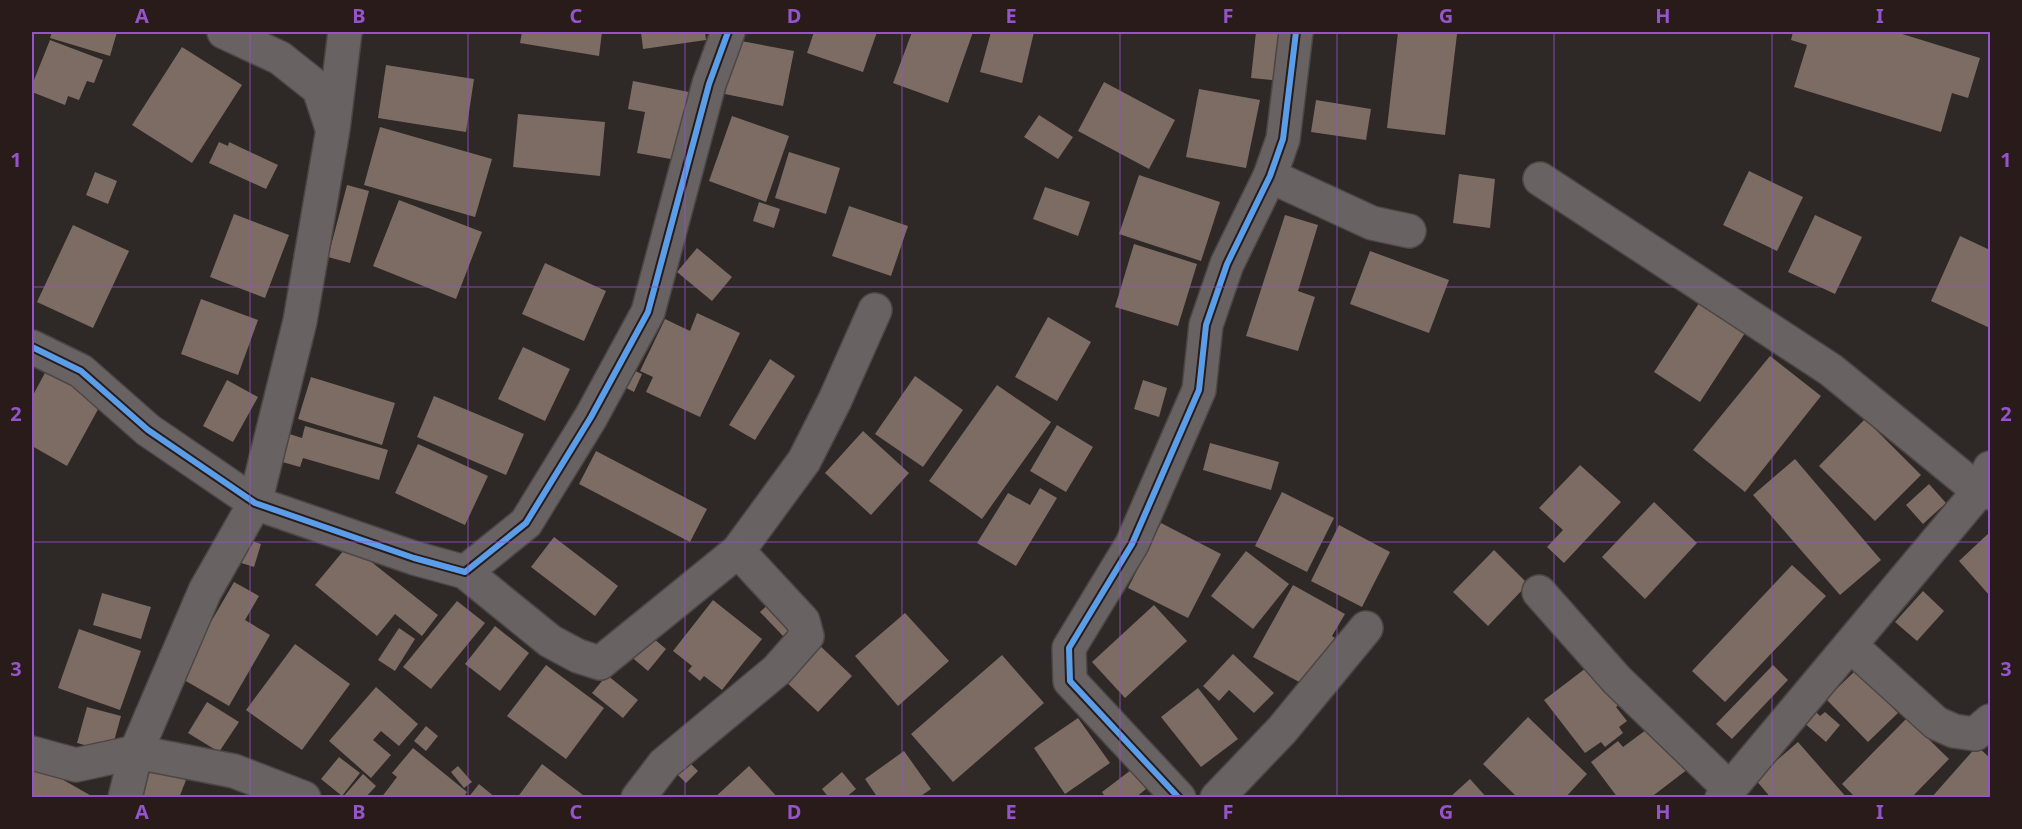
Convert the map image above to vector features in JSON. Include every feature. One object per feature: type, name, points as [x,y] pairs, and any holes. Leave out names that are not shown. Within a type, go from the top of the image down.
[{"type":"street","points":[[224,32],[280,58],[319,89],[333,129]]},
{"type":"street","points":[[125,798],[136,752],[205,591],[255,503],[300,321],[333,129],[345,32]]},
{"type":"street","points":[[465,572],[526,522],[591,417],[648,312],[709,84],[728,32]]},
{"type":"street","points":[[1179,798],[1070,681],[1069,648],[1132,544],[1199,390],[1206,325],[1227,264],[1270,176],[1283,139],[1296,32]]},
{"type":"street","points":[[1270,176],[1372,223],[1409,231]]},
{"type":"street","points":[[1539,592],[1617,680],[1726,793],[1987,484],[1831,370],[1540,179]]},
{"type":"street","points":[[32,346],[81,370],[148,430],[255,503],[414,558],[465,572],[550,642],[578,656],[600,663],[738,551],[804,460],[835,400],[875,310]]},
{"type":"street","points":[[638,798],[664,764],[777,670],[807,636],[803,621],[738,551]]},
{"type":"street","points":[[1217,798],[1282,730],[1366,628]]},
{"type":"street","points":[[1850,645],[1936,723],[1954,731],[1975,734],[1990,721]]},
{"type":"street","points":[[32,753],[76,765],[136,752],[234,771],[304,798]]},
{"type":"building","points":[[52,32],[117,32],[110,56],[50,38]]},
{"type":"building","points":[[522,32],[602,32],[599,56],[520,43]]},
{"type":"building","points":[[641,32],[705,32],[706,40],[643,49]]},
{"type":"building","points":[[814,32],[877,32],[863,72],[807,53]]},
{"type":"building","points":[[912,32],[973,32],[948,103],[893,83]]},
{"type":"building","points":[[991,32],[1034,32],[1022,83],[980,72]]},
{"type":"building","points":[[1256,32],[1286,32],[1281,81],[1251,78]]},
{"type":"building","points":[[1398,32],[1457,34],[1445,135],[1387,128]]},
{"type":"building","points":[[1793,32],[1900,32],[1980,58],[1968,98],[1952,93],[1941,132],[1794,87],[1807,45],[1791,40]]},
{"type":"building","points":[[50,40],[103,60],[94,83],[87,81],[79,100],[68,96],[65,105],[32,92],[32,85]]},
{"type":"building","points":[[736,40],[794,51],[783,106],[725,94]]},
{"type":"building","points":[[182,47],[242,85],[192,163],[132,125]]},
{"type":"building","points":[[386,65],[474,79],[466,132],[378,118]]},
{"type":"building","points":[[633,81],[694,93],[682,161],[637,153],[645,112],[628,109]]},
{"type":"building","points":[[1104,82],[1175,120],[1149,169],[1078,131]]},
{"type":"building","points":[[1199,89],[1260,100],[1246,168],[1186,157]]},
{"type":"building","points":[[1316,100],[1371,109],[1366,140],[1311,132]]},
{"type":"building","points":[[518,114],[605,122],[600,176],[513,167]]},
{"type":"building","points":[[1039,115],[1073,137],[1058,159],[1024,137]]},
{"type":"building","points":[[732,116],[789,136],[766,202],[709,181]]},
{"type":"building","points":[[380,127],[492,159],[475,217],[364,185]]},
{"type":"building","points":[[219,142],[228,146],[229,142],[278,165],[266,189],[209,163]]},
{"type":"building","points":[[789,152],[840,168],[826,214],[775,198]]},
{"type":"building","points":[[1749,171],[1803,197],[1777,251],[1723,225]]},
{"type":"building","points":[[95,172],[117,181],[108,204],[86,195]]},
{"type":"building","points":[[1459,174],[1495,179],[1490,228],[1453,223]]},
{"type":"building","points":[[1139,175],[1220,202],[1201,261],[1119,234]]},
{"type":"building","points":[[347,185],[369,191],[350,263],[328,257]]},
{"type":"building","points":[[1045,187],[1090,202],[1078,236],[1033,219]]},
{"type":"building","points":[[399,200],[482,232],[456,299],[373,266]]},
{"type":"building","points":[[759,202],[780,209],[774,228],[753,221]]},
{"type":"building","points":[[849,206],[908,226],[891,276],[832,256]]},
{"type":"building","points":[[234,214],[289,235],[265,298],[210,277]]},
{"type":"building","points":[[1285,215],[1318,225],[1298,291],[1315,297],[1298,351],[1246,336]]},
{"type":"building","points":[[1815,215],[1862,237],[1835,294],[1788,272]]},
{"type":"building","points":[[73,225],[129,251],[93,328],[37,302]]},
{"type":"building","points":[[1960,236],[1990,250],[1990,328],[1931,301]]},
{"type":"building","points":[[1134,244],[1197,264],[1178,326],[1115,307]]},
{"type":"building","points":[[697,248],[732,277],[712,301],[677,272]]},
{"type":"building","points":[[1370,251],[1449,280],[1429,333],[1350,304]]},
{"type":"building","points":[[545,263],[606,291],[584,341],[522,314]]},
{"type":"building","points":[[201,299],[258,320],[238,375],[181,354]]},
{"type":"building","points":[[1701,300],[1747,330],[1700,402],[1654,372]]},
{"type":"building","points":[[697,313],[740,333],[700,417],[646,392],[653,377],[640,371],[665,319],[690,331]]},
{"type":"building","points":[[1048,317],[1091,342],[1057,401],[1015,377]]},
{"type":"building","points":[[523,347],[570,369],[545,421],[498,399]]},
{"type":"building","points":[[1770,356],[1821,396],[1745,492],[1693,450]]},
{"type":"building","points":[[770,359],[795,376],[755,440],[729,425]]},
{"type":"building","points":[[624,366],[642,374],[634,392],[617,383]]},
{"type":"building","points":[[46,371],[62,371],[102,402],[67,466],[32,446],[32,397]]},
{"type":"building","points":[[915,376],[963,410],[923,467],[875,434]]},
{"type":"building","points":[[311,377],[395,403],[382,445],[298,419]]},
{"type":"building","points":[[227,380],[258,397],[233,442],[203,426]]},
{"type":"building","points":[[1143,380],[1167,388],[1159,417],[1134,409]]},
{"type":"building","points":[[997,385],[1051,422],[982,519],[929,481]]},
{"type":"building","points":[[434,396],[524,434],[506,475],[417,437]]},
{"type":"building","points":[[1865,419],[1921,475],[1875,521],[1819,466]]},
{"type":"building","points":[[1057,425],[1093,447],[1066,492],[1030,471]]},
{"type":"building","points":[[305,426],[388,450],[379,480],[303,458],[300,467],[272,459],[280,431],[302,438]]},
{"type":"building","points":[[863,431],[909,473],[871,515],[825,473]]},
{"type":"building","points":[[1210,443],[1279,462],[1271,490],[1203,470]]},
{"type":"building","points":[[418,444],[488,476],[465,525],[395,493]]},
{"type":"building","points":[[596,451],[707,509],[690,542],[579,484]]},
{"type":"building","points":[[1795,459],[1881,560],[1840,595],[1753,495]]},
{"type":"building","points":[[1580,465],[1621,502],[1564,563],[1547,547],[1563,530],[1539,508]]},
{"type":"building","points":[[1929,484],[1946,503],[1923,524],[1906,505]]},
{"type":"building","points":[[1040,488],[1057,498],[1016,566],[977,543],[1008,493],[1030,505]]},
{"type":"building","points":[[1282,492],[1334,518],[1307,572],[1255,546]]},
{"type":"building","points":[[1654,502],[1697,543],[1645,599],[1602,557]]},
{"type":"building","points":[[1161,523],[1221,554],[1188,618],[1128,588]]},
{"type":"building","points":[[1339,525],[1390,552],[1362,607],[1311,581]]},
{"type":"building","points":[[1990,532],[1990,596],[1959,561]]},
{"type":"building","points":[[240,537],[261,544],[254,567],[232,560]]},
{"type":"building","points":[[554,537],[618,586],[595,616],[531,567]]},
{"type":"building","points":[[349,544],[438,615],[422,636],[395,614],[377,636],[315,585]]},
{"type":"building","points":[[1494,550],[1528,584],[1488,626],[1453,592]]},
{"type":"building","points":[[1246,551],[1289,584],[1253,629],[1211,596]]},
{"type":"building","points":[[1792,565],[1826,596],[1725,702],[1692,671]]},
{"type":"building","points":[[234,582],[259,596],[245,620],[270,635],[229,706],[179,677]]},
{"type":"building","points":[[1293,585],[1345,614],[1332,636],[1338,640],[1303,684],[1253,657]]},
{"type":"building","points":[[1923,591],[1944,611],[1917,641],[1895,622]]},
{"type":"building","points":[[102,593],[151,607],[141,639],[93,625]]},
{"type":"building","points":[[776,597],[799,621],[783,636],[760,612]]},
{"type":"building","points":[[713,600],[762,639],[722,690],[704,676],[700,681],[688,671],[692,666],[673,651]]},
{"type":"building","points":[[457,601],[485,623],[431,689],[403,667]]},
{"type":"building","points":[[1154,605],[1187,641],[1125,698],[1092,662]]},
{"type":"building","points":[[905,613],[949,661],[898,706],[855,656]]},
{"type":"building","points":[[495,626],[529,653],[500,691],[465,664]]},
{"type":"building","points":[[399,628],[415,639],[395,671],[378,660]]},
{"type":"building","points":[[79,629],[141,651],[120,710],[58,688]]},
{"type":"building","points":[[647,633],[666,649],[648,671],[629,655]]},
{"type":"building","points":[[817,643],[852,676],[818,712],[783,679]]},
{"type":"building","points":[[295,644],[350,684],[302,750],[246,710]]},
{"type":"building","points":[[1233,654],[1274,693],[1254,713],[1229,690],[1219,701],[1203,686]]},
{"type":"building","points":[[1002,655],[1044,703],[953,782],[911,734]]},
{"type":"building","points":[[546,665],[604,708],[566,759],[507,716]]},
{"type":"building","points":[[1773,665],[1788,680],[1732,739],[1716,724]]},
{"type":"building","points":[[1586,668],[1625,700],[1616,707],[1627,721],[1619,727],[1623,733],[1605,747],[1601,742],[1585,753],[1544,700]]},
{"type":"building","points":[[1856,670],[1898,713],[1868,742],[1826,699]]},
{"type":"building","points":[[607,675],[638,700],[623,718],[592,693]]},
{"type":"building","points":[[376,687],[418,724],[399,746],[381,731],[373,740],[391,755],[371,778],[329,741]]},
{"type":"building","points":[[1198,688],[1238,739],[1201,767],[1161,717]]},
{"type":"building","points":[[207,702],[239,722],[219,752],[188,733]]},
{"type":"building","points":[[87,707],[121,716],[111,752],[77,743]]},
{"type":"building","points":[[1812,708],[1820,716],[1825,712],[1840,725],[1826,742],[1802,721]]},
{"type":"building","points":[[1528,717],[1587,774],[1565,798],[1518,798],[1483,764]]},
{"type":"building","points":[[1078,718],[1110,763],[1065,794],[1034,748]]},
{"type":"building","points":[[1907,718],[1949,759],[1911,798],[1856,798],[1842,784]]},
{"type":"building","points":[[1654,724],[1688,769],[1650,798],[1618,798],[1591,762],[1618,741],[1623,747]]},
{"type":"building","points":[[426,726],[438,736],[426,751],[414,741]]},
{"type":"building","points":[[1798,742],[1847,798],[1771,798],[1755,779]]},
{"type":"building","points":[[1977,746],[1990,758],[1990,798],[1931,798]]},
{"type":"building","points":[[413,748],[467,792],[463,798],[381,798],[397,777],[392,773]]},
{"type":"building","points":[[904,751],[931,789],[918,798],[878,798],[865,779]]},
{"type":"building","points":[[339,757],[360,773],[342,796],[321,779]]},
{"type":"building","points":[[688,761],[698,771],[686,783],[676,773]]},
{"type":"building","points":[[32,762],[95,798],[32,798]]},
{"type":"building","points":[[542,764],[587,798],[517,798]]},
{"type":"building","points":[[153,765],[186,780],[179,798],[139,798]]},
{"type":"building","points":[[458,766],[472,782],[464,788],[451,772]]},
{"type":"building","points":[[749,766],[778,798],[714,798]]},
{"type":"building","points":[[1131,770],[1146,789],[1135,798],[1106,798],[1102,792]]},
{"type":"building","points":[[842,772],[856,789],[845,798],[829,798],[822,789]]},
{"type":"building","points":[[363,774],[376,786],[365,798],[342,798]]},
{"type":"building","points":[[1470,779],[1487,798],[1449,798]]},
{"type":"building","points":[[479,784],[496,798],[468,798]]},
{"type":"cycle path","points":[[32,347],[81,371],[148,430],[255,503],[414,558],[465,572],[526,523],[591,417],[648,312],[709,84],[728,32]]},
{"type":"cycle path","points":[[1179,798],[1070,681],[1069,648],[1132,544],[1199,390],[1206,325],[1227,264],[1270,176],[1283,139],[1296,32]]}]
